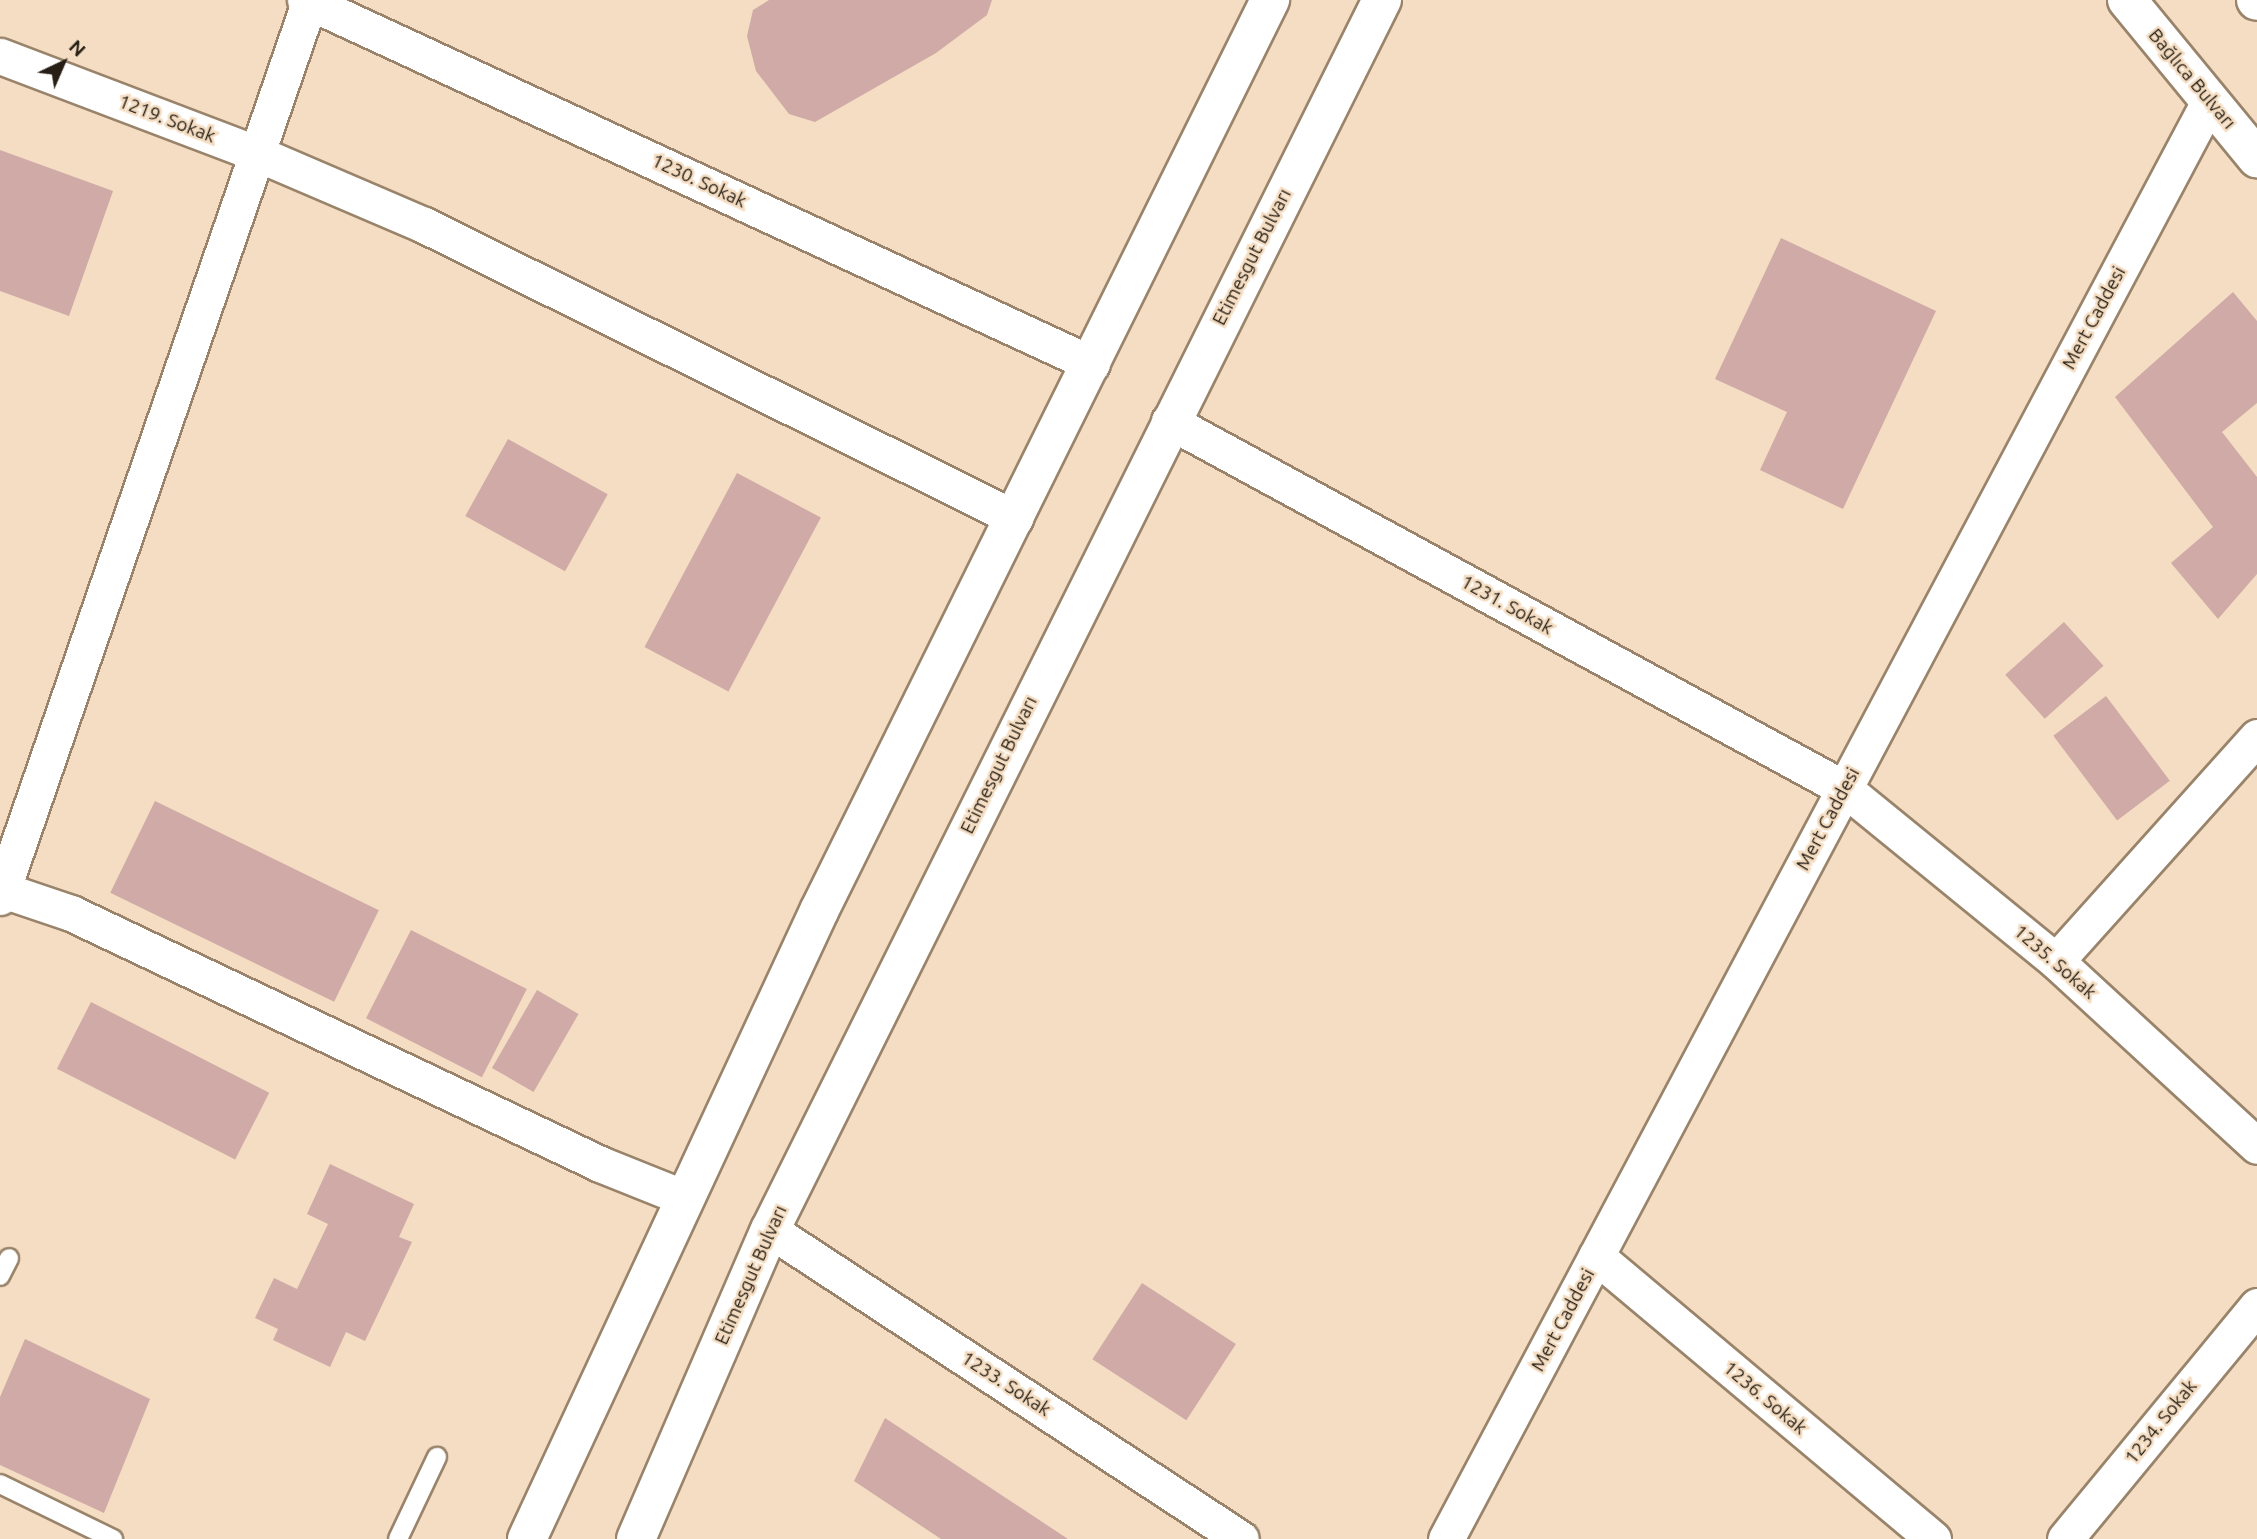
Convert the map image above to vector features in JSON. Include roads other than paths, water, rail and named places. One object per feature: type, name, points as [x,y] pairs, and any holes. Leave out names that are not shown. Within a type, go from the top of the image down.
[{"type":"main road","points":[[527,1539],[819,911],[1270,0]]},
{"type":"main road","name":"Etimesgut Bulvarı","points":[[636,1539],[770,1230],[1169,421],[1382,0]]},
{"type":"main road","name":"Bağlıca Bulvarı","points":[[2127,0],[2257,158]]},
{"type":"street","name":"1230. Sokak","points":[[308,1],[1092,363]]},
{"type":"street","points":[[308,1],[1,892],[71,913],[600,1164],[685,1198]]},
{"type":"street","name":"1219. Sokak","points":[[0,57],[256,153],[532,276],[1015,518]]},
{"type":"street","name":"Mert Caddesi","points":[[1446,1539],[2210,100]]},
{"type":"street","name":"1231. Sokak","points":[[1169,421],[1844,789]]},
{"type":"street","points":[[2056,961],[2257,737]]},
{"type":"street","name":"1235. Sokak","points":[[1844,789],[2056,961],[2257,1146]]},
{"type":"street","name":"1233. Sokak","points":[[770,1230],[1241,1539]]},
{"type":"street","name":"1236. Sokak","points":[[1596,1256],[1933,1539]]},
{"type":"street","name":"1234. Sokak","points":[[2065,1539],[2257,1306]]},
{"type":"lane","points":[[0,1276],[9,1258]]},
{"type":"lane","points":[[398,1539],[437,1457]]},
{"type":"lane","points":[[0,1484],[113,1539]]}]
